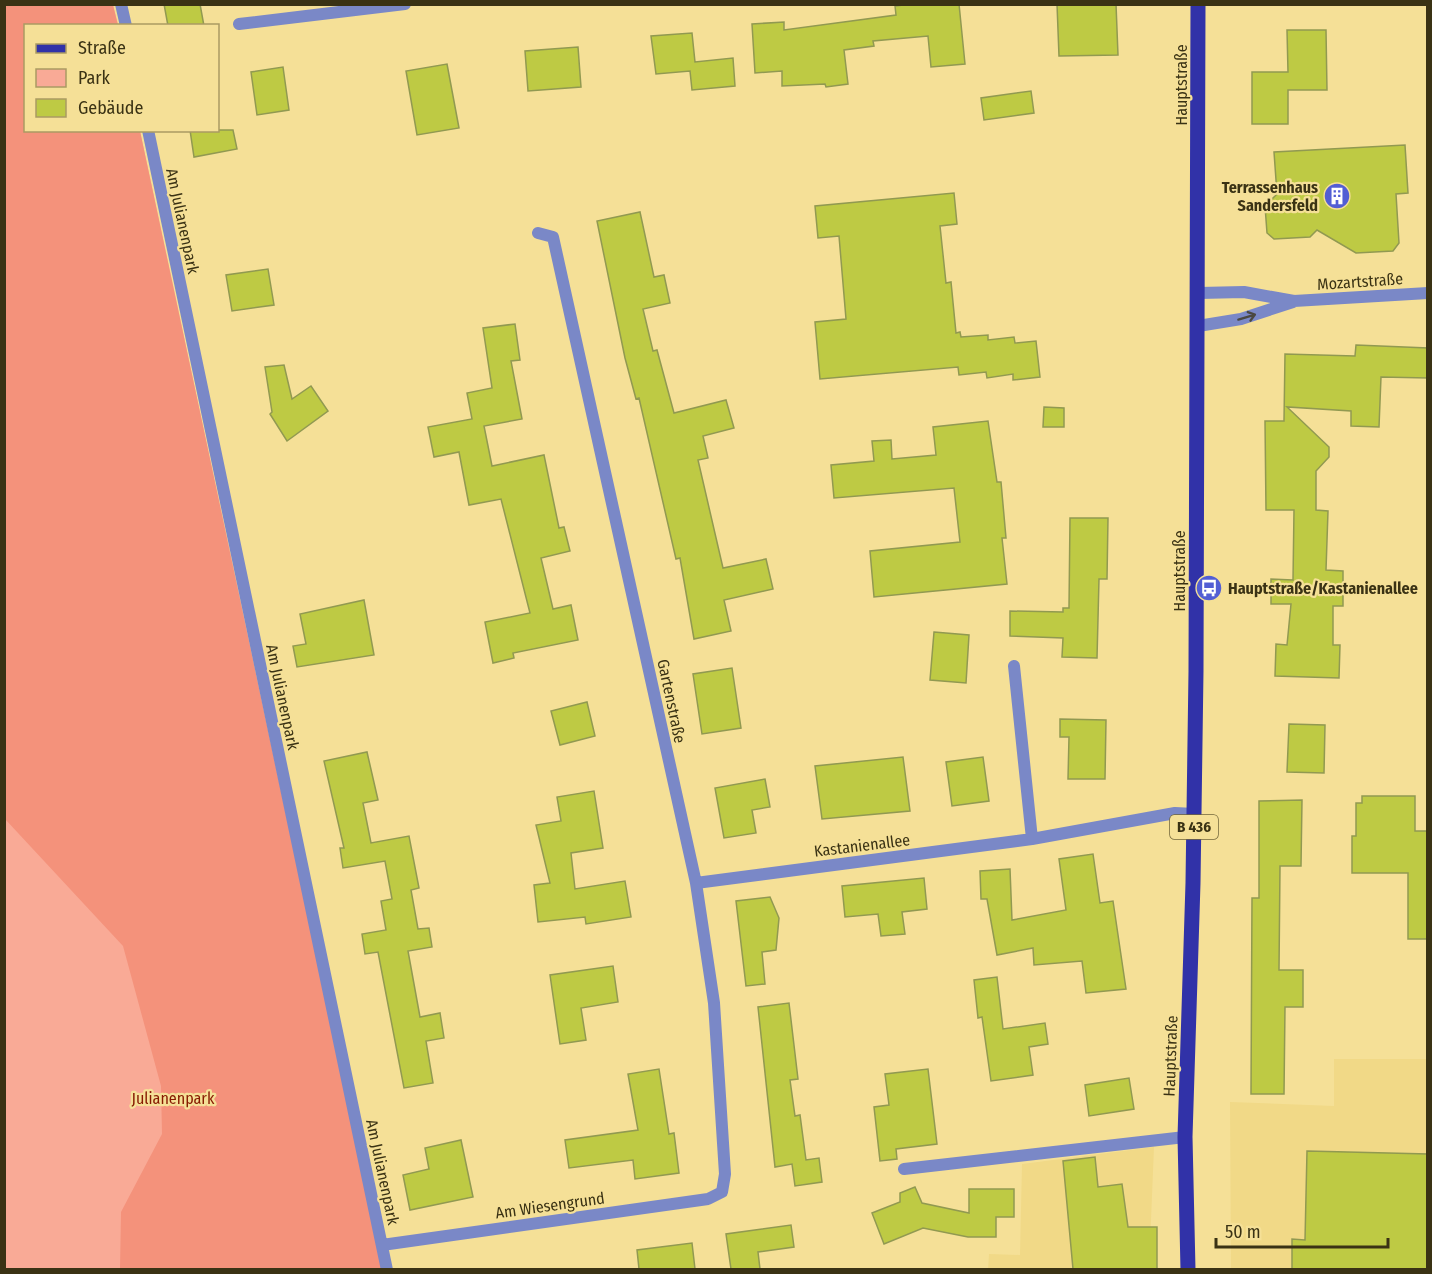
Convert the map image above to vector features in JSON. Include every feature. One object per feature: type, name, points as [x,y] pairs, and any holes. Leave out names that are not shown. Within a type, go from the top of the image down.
[{"type":"main road","name":"Hauptstraße","points":[[1188,1269],[1185,1137],[1194,814],[1199,293],[1198,4]]},
{"type":"street","points":[[121,4],[126,24]]},
{"type":"street","points":[[239,24],[405,4]]},
{"type":"street","name":"Am Julianenpark","points":[[148,132],[387,1269]]},
{"type":"street","name":"Gartenstraße","points":[[538,233],[554,237],[696,883],[714,1003],[725,1174],[722,1192]]},
{"type":"street","name":"Mozartstraße","points":[[1199,293],[1244,292],[1294,301],[1428,293]]},
{"type":"street","name":"Mozartstraße","points":[[1198,326],[1240,319],[1294,301]]},
{"type":"street","points":[[1014,666],[1032,839]]},
{"type":"street","name":"Kastanienallee","points":[[696,883],[1032,839],[1175,813],[1194,814]]},
{"type":"street","points":[[904,1169],[1185,1137]]},
{"type":"street","name":"Am Wiesengrund","points":[[382,1245],[708,1199],[722,1192]]},
{"type":"shaded area","points":[[1334,1059],[1427,1059],[1427,1269],[1231,1269],[1230,1102],[1334,1106]]},
{"type":"shaded area","points":[[1154,1147],[1149,1269],[988,1270],[989,1254],[1020,1255],[1022,1164]]},
{"type":"green space","name":"Julianenpark","points":[[5,5],[113,5],[118,24],[24,24],[24,132],[140,132],[383,1269],[5,1270]]},
{"type":"green space","name":"Julianenpark","points":[[5,5],[113,5],[118,24],[24,24],[24,132],[140,132],[383,1269],[120,1269],[121,1212],[162,1134],[161,1086],[123,946],[5,819]]},
{"type":"building","points":[[164,4],[200,4],[204,24],[168,24]]},
{"type":"building","points":[[959,4],[965,64],[931,67],[928,36],[873,41],[874,46],[844,50],[848,84],[826,87],[825,84],[782,86],[782,71],[755,73],[752,24],[784,22],[784,30],[896,15],[895,6]]},
{"type":"building","points":[[1057,4],[1116,4],[1118,55],[1059,56]]},
{"type":"building","points":[[1287,30],[1326,30],[1327,90],[1288,90],[1288,124],[1252,124],[1252,72],[1288,72]]},
{"type":"building","points":[[692,33],[695,62],[733,58],[735,86],[692,90],[690,71],[656,74],[651,36]]},
{"type":"building","points":[[578,47],[581,87],[528,91],[525,51]]},
{"type":"building","points":[[447,64],[459,128],[417,135],[406,71]]},
{"type":"building","points":[[283,67],[289,110],[257,115],[251,72]]},
{"type":"building","points":[[1031,91],[1034,113],[984,120],[981,98]]},
{"type":"building","points":[[233,130],[237,149],[194,157],[190,132]]},
{"type":"building","name":"Terrassenhaus Sandersfeld","points":[[1405,145],[1408,193],[1396,194],[1399,243],[1393,251],[1356,253],[1317,230],[1310,237],[1274,239],[1267,233],[1265,206],[1277,194],[1274,152]]},
{"type":"building","points":[[954,193],[957,224],[940,226],[946,283],[951,282],[956,333],[960,332],[961,337],[988,335],[988,340],[1014,337],[1015,343],[1036,341],[1040,377],[1013,380],[1013,374],[987,378],[986,372],[959,375],[958,367],[820,379],[815,322],[846,319],[839,236],[818,238],[815,206]]},
{"type":"building","points":[[640,212],[654,277],[664,275],[670,303],[643,309],[653,351],[657,350],[674,413],[726,400],[734,428],[703,436],[708,458],[698,460],[723,568],[766,559],[773,589],[724,600],[731,631],[694,639],[680,558],[676,559],[639,398],[636,399],[625,358],[597,221]]},
{"type":"building","points":[[268,269],[274,305],[232,311],[226,275]]},
{"type":"building","points":[[515,324],[520,360],[511,361],[522,419],[484,426],[492,466],[544,455],[559,528],[564,527],[570,551],[541,558],[553,609],[571,605],[578,640],[513,653],[514,658],[493,663],[485,622],[530,613],[501,499],[469,505],[459,452],[434,457],[428,427],[472,419],[467,393],[492,388],[483,328]]},
{"type":"building","points":[[1356,345],[1428,348],[1428,378],[1381,377],[1379,427],[1351,426],[1351,411],[1287,407],[1329,447],[1329,457],[1316,471],[1316,510],[1328,511],[1326,570],[1343,571],[1343,606],[1333,606],[1333,645],[1340,645],[1339,678],[1275,676],[1276,644],[1287,645],[1291,604],[1271,604],[1271,579],[1293,580],[1294,510],[1266,510],[1265,421],[1284,421],[1285,354],[1355,356]]},
{"type":"building","points":[[284,365],[292,399],[311,386],[328,411],[287,441],[270,414],[272,412],[265,367]]},
{"type":"building","points":[[1044,407],[1064,408],[1064,427],[1043,427]]},
{"type":"building","points":[[988,421],[997,482],[1001,482],[1006,538],[1002,538],[1007,584],[874,597],[870,551],[960,542],[954,488],[834,498],[831,465],[874,461],[872,441],[891,440],[892,459],[936,455],[933,427]]},
{"type":"building","points":[[1070,518],[1108,518],[1107,579],[1099,579],[1097,658],[1062,657],[1063,638],[1010,636],[1010,611],[1063,612],[1063,608],[1069,608]]},
{"type":"building","points":[[364,600],[374,655],[297,667],[293,646],[306,644],[300,614]]},
{"type":"building","points":[[934,632],[969,635],[966,683],[930,680]]},
{"type":"building","points":[[732,668],[741,728],[702,734],[693,674]]},
{"type":"building","points":[[587,702],[595,736],[560,745],[551,711]]},
{"type":"building","points":[[1060,719],[1106,720],[1105,779],[1068,779],[1069,737],[1060,737]]},
{"type":"building","points":[[1289,724],[1325,725],[1324,773],[1287,772]]},
{"type":"building","points":[[367,752],[378,800],[363,803],[371,843],[409,836],[419,888],[411,890],[418,929],[429,928],[432,947],[408,951],[420,1017],[440,1013],[444,1038],[426,1041],[433,1083],[404,1088],[378,952],[365,954],[362,934],[386,930],[381,901],[392,899],[385,861],[343,868],[340,848],[344,848],[324,761]]},
{"type":"building","points":[[903,757],[910,811],[822,819],[815,766]]},
{"type":"building","points":[[983,757],[989,801],[952,806],[946,762]]},
{"type":"building","points":[[765,779],[770,807],[752,810],[756,833],[724,838],[715,788]]},
{"type":"building","points":[[594,791],[603,848],[571,853],[575,889],[625,881],[631,917],[586,924],[585,917],[538,922],[534,885],[550,883],[536,825],[561,821],[557,797]]},
{"type":"building","points":[[1362,796],[1415,796],[1415,831],[1428,831],[1428,939],[1408,939],[1408,873],[1352,873],[1352,836],[1356,836],[1356,803],[1362,803]]},
{"type":"building","points":[[1302,800],[1301,866],[1280,866],[1279,970],[1303,970],[1303,1007],[1285,1007],[1284,1094],[1251,1094],[1252,898],[1259,898],[1259,801]]},
{"type":"building","points":[[1093,854],[1100,903],[1113,901],[1126,989],[1086,993],[1082,961],[1034,965],[1033,948],[997,955],[987,899],[981,899],[980,871],[1010,869],[1012,920],[1066,910],[1059,859]]},
{"type":"building","points":[[924,878],[927,909],[902,912],[905,934],[881,936],[878,914],[845,917],[842,886]]},
{"type":"building","points":[[770,897],[779,918],[776,950],[762,952],[765,984],[746,986],[736,901]]},
{"type":"building","points":[[613,966],[618,1002],[581,1008],[586,1040],[560,1044],[550,975]]},
{"type":"building","points":[[997,977],[1003,1029],[1045,1023],[1048,1044],[1029,1047],[1033,1075],[991,1081],[982,1017],[978,1018],[974,980]]},
{"type":"building","points":[[789,1003],[798,1079],[790,1080],[795,1116],[800,1115],[806,1160],[819,1158],[822,1182],[795,1186],[792,1164],[775,1167],[758,1007]]},
{"type":"building","points":[[659,1069],[669,1134],[674,1133],[679,1173],[635,1179],[633,1160],[569,1168],[565,1140],[638,1130],[628,1074]]},
{"type":"building","points":[[928,1069],[937,1144],[896,1149],[897,1159],[880,1161],[874,1107],[889,1105],[885,1074]]},
{"type":"building","points":[[1129,1078],[1134,1109],[1089,1116],[1085,1085]]},
{"type":"building","points":[[461,1140],[473,1197],[410,1210],[403,1175],[429,1169],[425,1148]]},
{"type":"building","points":[[1307,1151],[1428,1154],[1427,1269],[1292,1269],[1292,1239],[1305,1240]]},
{"type":"building","points":[[1095,1157],[1098,1187],[1122,1184],[1128,1227],[1157,1227],[1157,1269],[1073,1269],[1063,1161]]},
{"type":"building","points":[[915,1187],[922,1203],[969,1213],[969,1189],[1014,1189],[1014,1217],[996,1217],[996,1237],[968,1237],[923,1228],[884,1244],[872,1213],[900,1202],[900,1193]]},
{"type":"building","points":[[791,1225],[794,1247],[758,1252],[760,1269],[731,1269],[726,1234]]},
{"type":"building","points":[[692,1243],[695,1269],[639,1269],[637,1250]]},
{"type":"place","name":"Terrassenhaus Sandersfeld","points":[[1337,196]]},
{"type":"place","name":"Hauptstraße/Kastanienallee","points":[[1209,588]]}]
